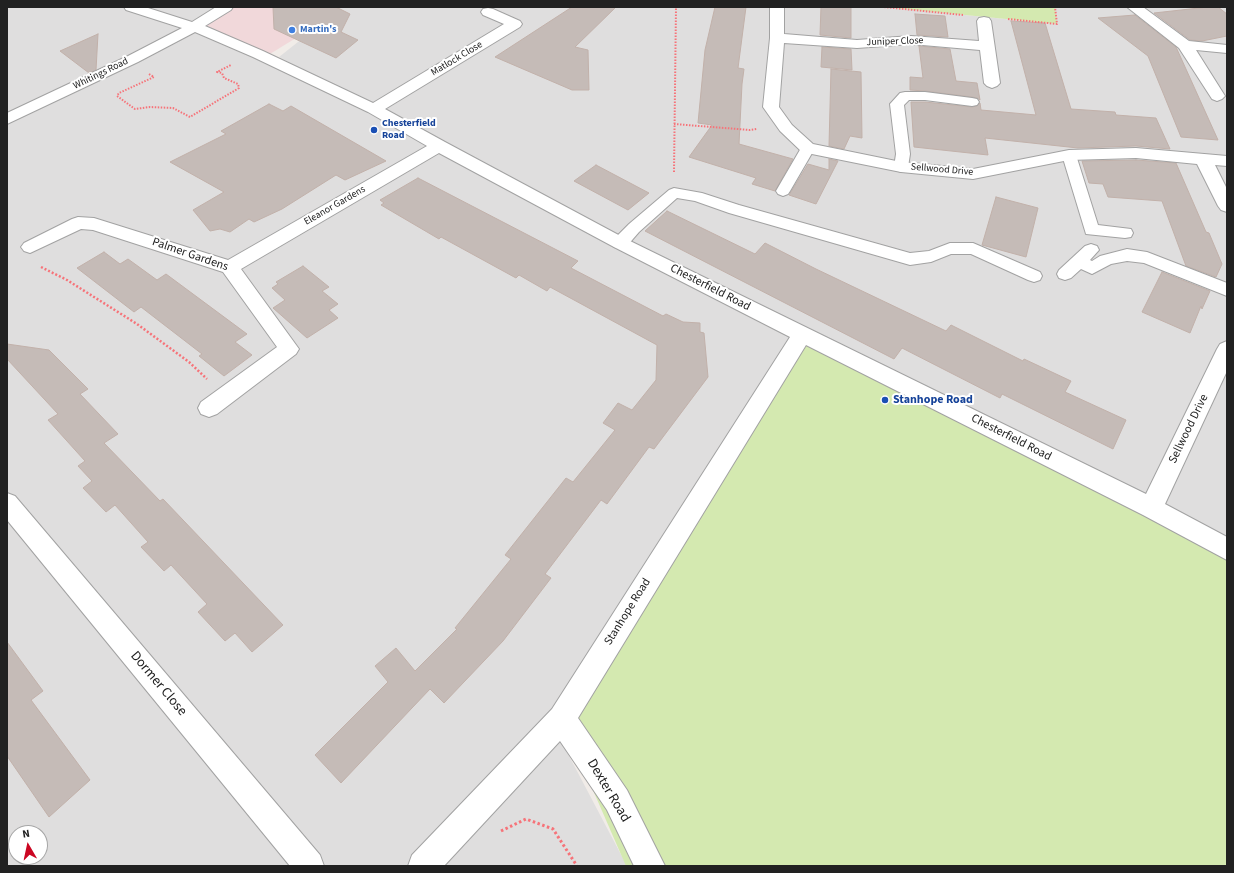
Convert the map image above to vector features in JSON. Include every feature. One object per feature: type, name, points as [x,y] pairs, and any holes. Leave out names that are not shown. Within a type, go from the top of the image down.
[{"type":"street","name":"Chesterfield Road","points":[[131,7],[194,27],[258,54],[374,109],[439,146],[620,243],[1151,508],[1227,549]]},
{"type":"street","name":"Whitings Road","points":[[7,120],[133,59],[194,27],[226,7]]},
{"type":"street","points":[[777,7],[777,38],[771,106],[784,125],[808,148]]},
{"type":"street","points":[[1134,7],[1185,45],[1217,96]]},
{"type":"street","name":"Matlock Close","points":[[374,109],[515,24],[488,12]]},
{"type":"street","points":[[984,21],[992,83]]},
{"type":"street","name":"Juniper Close","points":[[777,38],[857,44],[911,40],[987,46]]},
{"type":"street","points":[[1185,45],[1227,49]]},
{"type":"street","name":"Eleanor Gardens","points":[[230,267],[439,146]]},
{"type":"street","name":"Sellwood Drive","points":[[808,148],[901,167],[973,174],[1069,155],[1136,153],[1227,161]]},
{"type":"street","points":[[1204,160],[1227,206]]},
{"type":"street","name":"Palmer Gardens","points":[[30,247],[78,223],[94,224],[230,267],[289,349],[209,408]]},
{"type":"street","name":"Stanhope Road","points":[[423,866],[562,719],[802,334]]},
{"type":"street","name":"Sellwood Drive","points":[[1151,508],[1227,349]]},
{"type":"street","name":"Dormer Close","points":[[7,503],[309,866]]},
{"type":"street","name":"Dexter Road","points":[[562,719],[617,800],[650,866]]},
{"type":"lane","points":[[901,167],[903,154],[897,104],[905,96],[925,96],[972,102]]},
{"type":"lane","points":[[783,191],[808,148]]},
{"type":"lane","points":[[1069,155],[1092,230],[1125,233]]},
{"type":"lane","points":[[620,243],[634,228],[674,192],[697,196],[734,209],[910,259],[931,256],[950,250],[973,248],[1034,276]]},
{"type":"lane","points":[[1065,274],[1091,250]]},
{"type":"lane","points":[[1079,261],[1092,268],[1106,260],[1128,255],[1147,258],[1227,290]]},
{"type":"path","points":[[674,192],[676,7]]},
{"type":"path","points":[[133,59],[139,67],[154,77],[120,93],[117,96],[135,109],[150,107],[173,108],[190,117],[239,88],[238,84],[224,78],[222,73],[217,72],[258,54]]},
{"type":"path","points":[[674,124],[750,130],[784,125]]},
{"type":"path","points":[[30,247],[33,263],[67,280],[137,324],[189,362],[225,396]]},
{"type":"path","points":[[498,832],[526,819],[553,829],[577,866]]},
{"type":"shaded area","points":[[7,7],[225,7],[195,27],[369,110],[279,57],[327,19],[327,7],[884,7],[1056,24],[1055,7],[1227,7],[1227,549],[548,716],[627,866],[7,866]]},
{"type":"shaded area","points":[[226,7],[327,7],[327,19],[265,57],[195,27]]},
{"type":"green space","points":[[884,7],[1055,7],[1057,24]]},
{"type":"green space","points":[[802,334],[1227,549],[1227,866],[626,866],[562,719]]},
{"type":"building","points":[[273,7],[336,7],[350,14],[341,32],[358,40],[336,58],[274,29]]},
{"type":"building","points":[[572,7],[616,7],[575,47],[588,50],[589,90],[572,90],[495,57]]},
{"type":"building","points":[[715,7],[746,7],[738,68],[744,69],[739,144],[793,159],[775,191],[752,184],[756,178],[689,157],[712,125],[698,123],[705,50]]},
{"type":"building","points":[[821,7],[851,7],[851,38],[820,35]]},
{"type":"building","points":[[1218,7],[1227,14],[1227,36],[1202,41],[1190,40],[1154,13]]},
{"type":"building","points":[[915,14],[945,16],[948,37],[917,35]]},
{"type":"building","points":[[1135,15],[1176,47],[1218,140],[1181,137],[1148,56],[1098,18]]},
{"type":"building","points":[[1011,21],[1045,23],[1071,109],[1115,112],[1116,115],[1156,118],[1170,149],[1136,146],[1078,148],[985,138],[988,155],[914,147],[911,102],[972,107],[977,106],[980,103],[981,110],[1036,115]]},
{"type":"building","points":[[98,34],[96,70],[89,73],[60,51]]},
{"type":"building","points":[[919,46],[950,49],[956,81],[977,83],[980,100],[972,97],[910,90],[910,77],[923,78]]},
{"type":"building","points":[[822,47],[851,49],[852,70],[821,67]]},
{"type":"building","points":[[831,69],[861,72],[862,138],[850,136],[844,149],[829,146]]},
{"type":"building","points":[[269,104],[283,111],[291,106],[386,161],[345,180],[336,175],[282,209],[254,222],[249,219],[230,232],[220,229],[210,231],[193,210],[224,192],[170,162],[226,134],[221,131]]},
{"type":"building","points":[[829,159],[838,161],[816,204],[789,195],[808,164],[829,170]]},
{"type":"building","points":[[1136,160],[1176,163],[1206,232],[1209,233],[1222,264],[1216,277],[1186,266],[1162,201],[1108,197],[1103,184],[1089,183],[1082,161]]},
{"type":"building","points":[[596,165],[649,193],[628,210],[574,181]]},
{"type":"building","points":[[418,178],[578,261],[571,268],[663,316],[666,314],[683,322],[700,323],[700,332],[704,333],[708,377],[654,449],[649,447],[607,504],[601,500],[545,574],[551,578],[503,641],[444,703],[430,689],[341,783],[315,755],[388,682],[375,666],[396,648],[415,671],[457,629],[455,628],[511,559],[505,555],[566,478],[573,482],[615,430],[603,423],[618,403],[632,410],[656,380],[657,345],[550,287],[547,291],[519,275],[516,278],[441,237],[439,239],[381,205],[384,203],[380,200]]},
{"type":"building","points":[[996,197],[1038,208],[1026,257],[982,245]]},
{"type":"building","points":[[667,211],[755,254],[765,243],[946,331],[951,325],[1023,361],[1024,359],[1071,381],[1065,392],[1126,420],[1113,449],[1002,394],[1000,398],[902,348],[894,359],[645,231]]},
{"type":"building","points":[[104,252],[120,264],[128,259],[157,280],[166,274],[247,334],[235,342],[252,355],[224,376],[199,356],[202,354],[141,307],[134,312],[77,268]]},
{"type":"building","points":[[303,266],[329,287],[322,291],[338,304],[329,310],[338,318],[307,338],[273,308],[285,300],[272,288],[278,284],[276,282]]},
{"type":"building","points":[[1162,272],[1210,291],[1202,309],[1201,306],[1190,333],[1142,312]]},
{"type":"building","points":[[7,344],[49,350],[88,389],[80,394],[118,434],[104,443],[160,501],[163,499],[283,625],[252,652],[235,633],[225,641],[198,612],[207,604],[171,565],[164,571],[141,547],[148,542],[115,505],[106,512],[83,488],[92,481],[78,466],[85,461],[48,420],[58,414],[7,359]]},
{"type":"building","points":[[7,642],[43,691],[31,700],[90,780],[49,817],[7,756]]},
{"type":"place","name":"Martin's","points":[[292,30]]},
{"type":"place","name":"Chesterfield Road","points":[[374,130]]},
{"type":"place","name":"Stanhope Road","points":[[885,400]]}]
